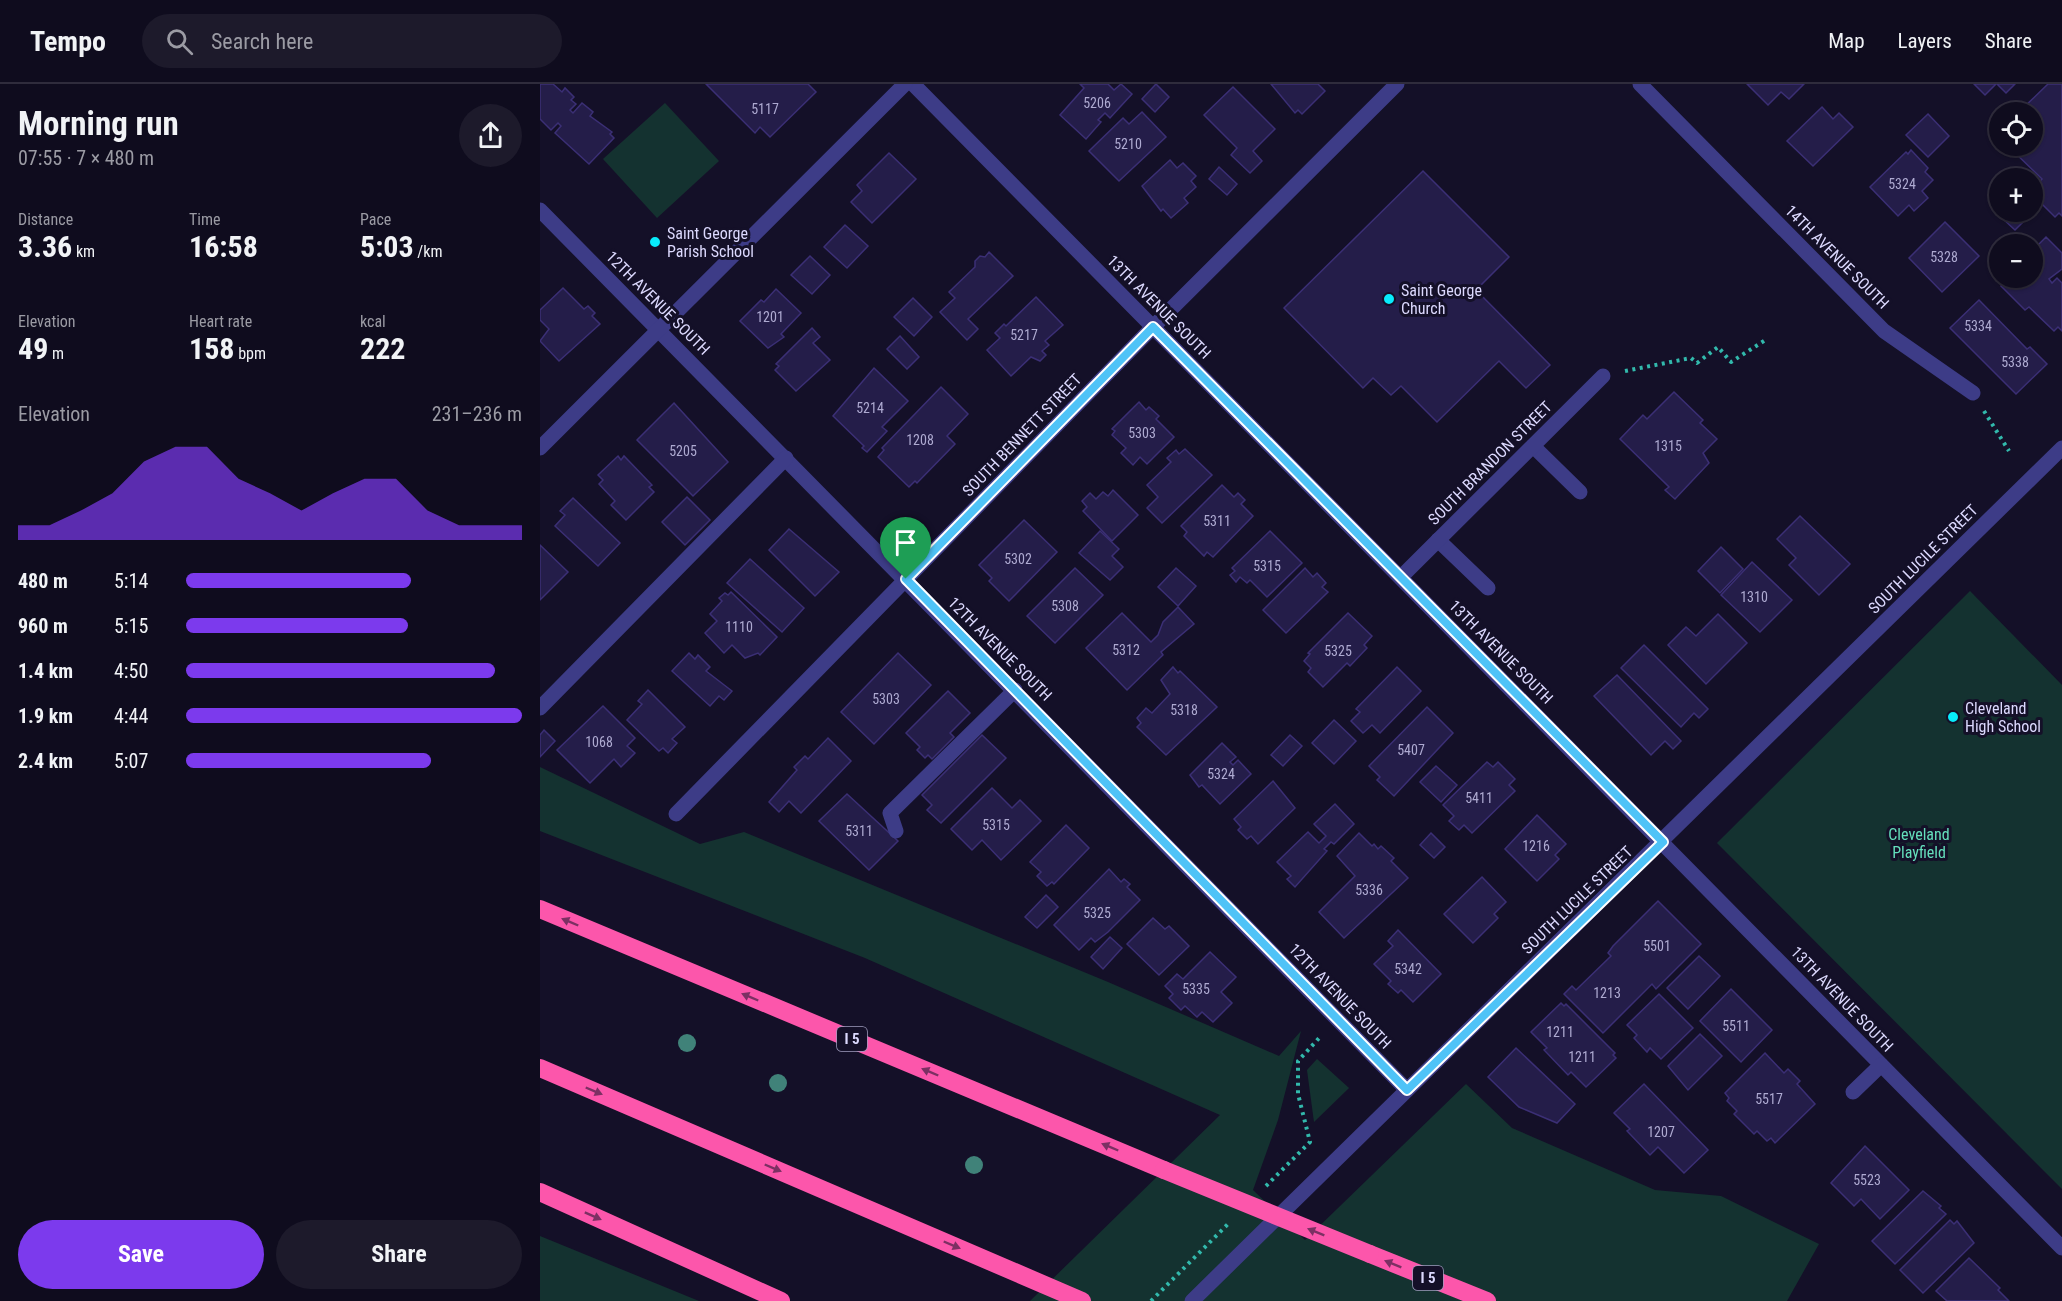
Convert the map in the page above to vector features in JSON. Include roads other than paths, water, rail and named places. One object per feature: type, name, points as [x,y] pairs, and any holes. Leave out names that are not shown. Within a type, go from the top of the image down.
[{"type":"highway","name":"I 5","points":[[540,909],[1164,1170],[1487,1301]]},
{"type":"highway","points":[[540,1068],[1082,1301]]},
{"type":"highway","points":[[540,1192],[781,1301]]},
{"type":"street","points":[[540,448],[905,84]]},
{"type":"street","name":"13TH AVENUE SOUTH","points":[[913,84],[2062,1248]]},
{"type":"street","name":"SOUTH BENNETT STREET","points":[[676,814],[1153,327],[1397,84]]},
{"type":"street","name":"14TH AVENUE SOUTH","points":[[1640,84],[1884,330],[1973,393]]},
{"type":"street","name":"12TH AVENUE SOUTH","points":[[540,210],[1407,1090]]},
{"type":"street","name":"SOUTH BRANDON STREET","points":[[1401,577],[1604,375]]},
{"type":"street","points":[[1533,446],[1580,492]]},
{"type":"street","name":"SOUTH LUCILE STREET","points":[[1192,1301],[1663,842],[2062,448]]},
{"type":"street","points":[[540,708],[786,458]]},
{"type":"street","points":[[1438,540],[1488,588]]},
{"type":"street","points":[[896,831],[890,813],[1015,690]]},
{"type":"street","points":[[1853,1092],[1881,1065]]},
{"type":"place","name":"Saint George Parish School","points":[[655,242]]},
{"type":"place","name":"Saint George Church","points":[[1389,299]]},
{"type":"place","name":"Cleveland High School","points":[[1953,717]]},
{"type":"park label","name":"Cleveland Playfield","points":[[1919,843]]}]
